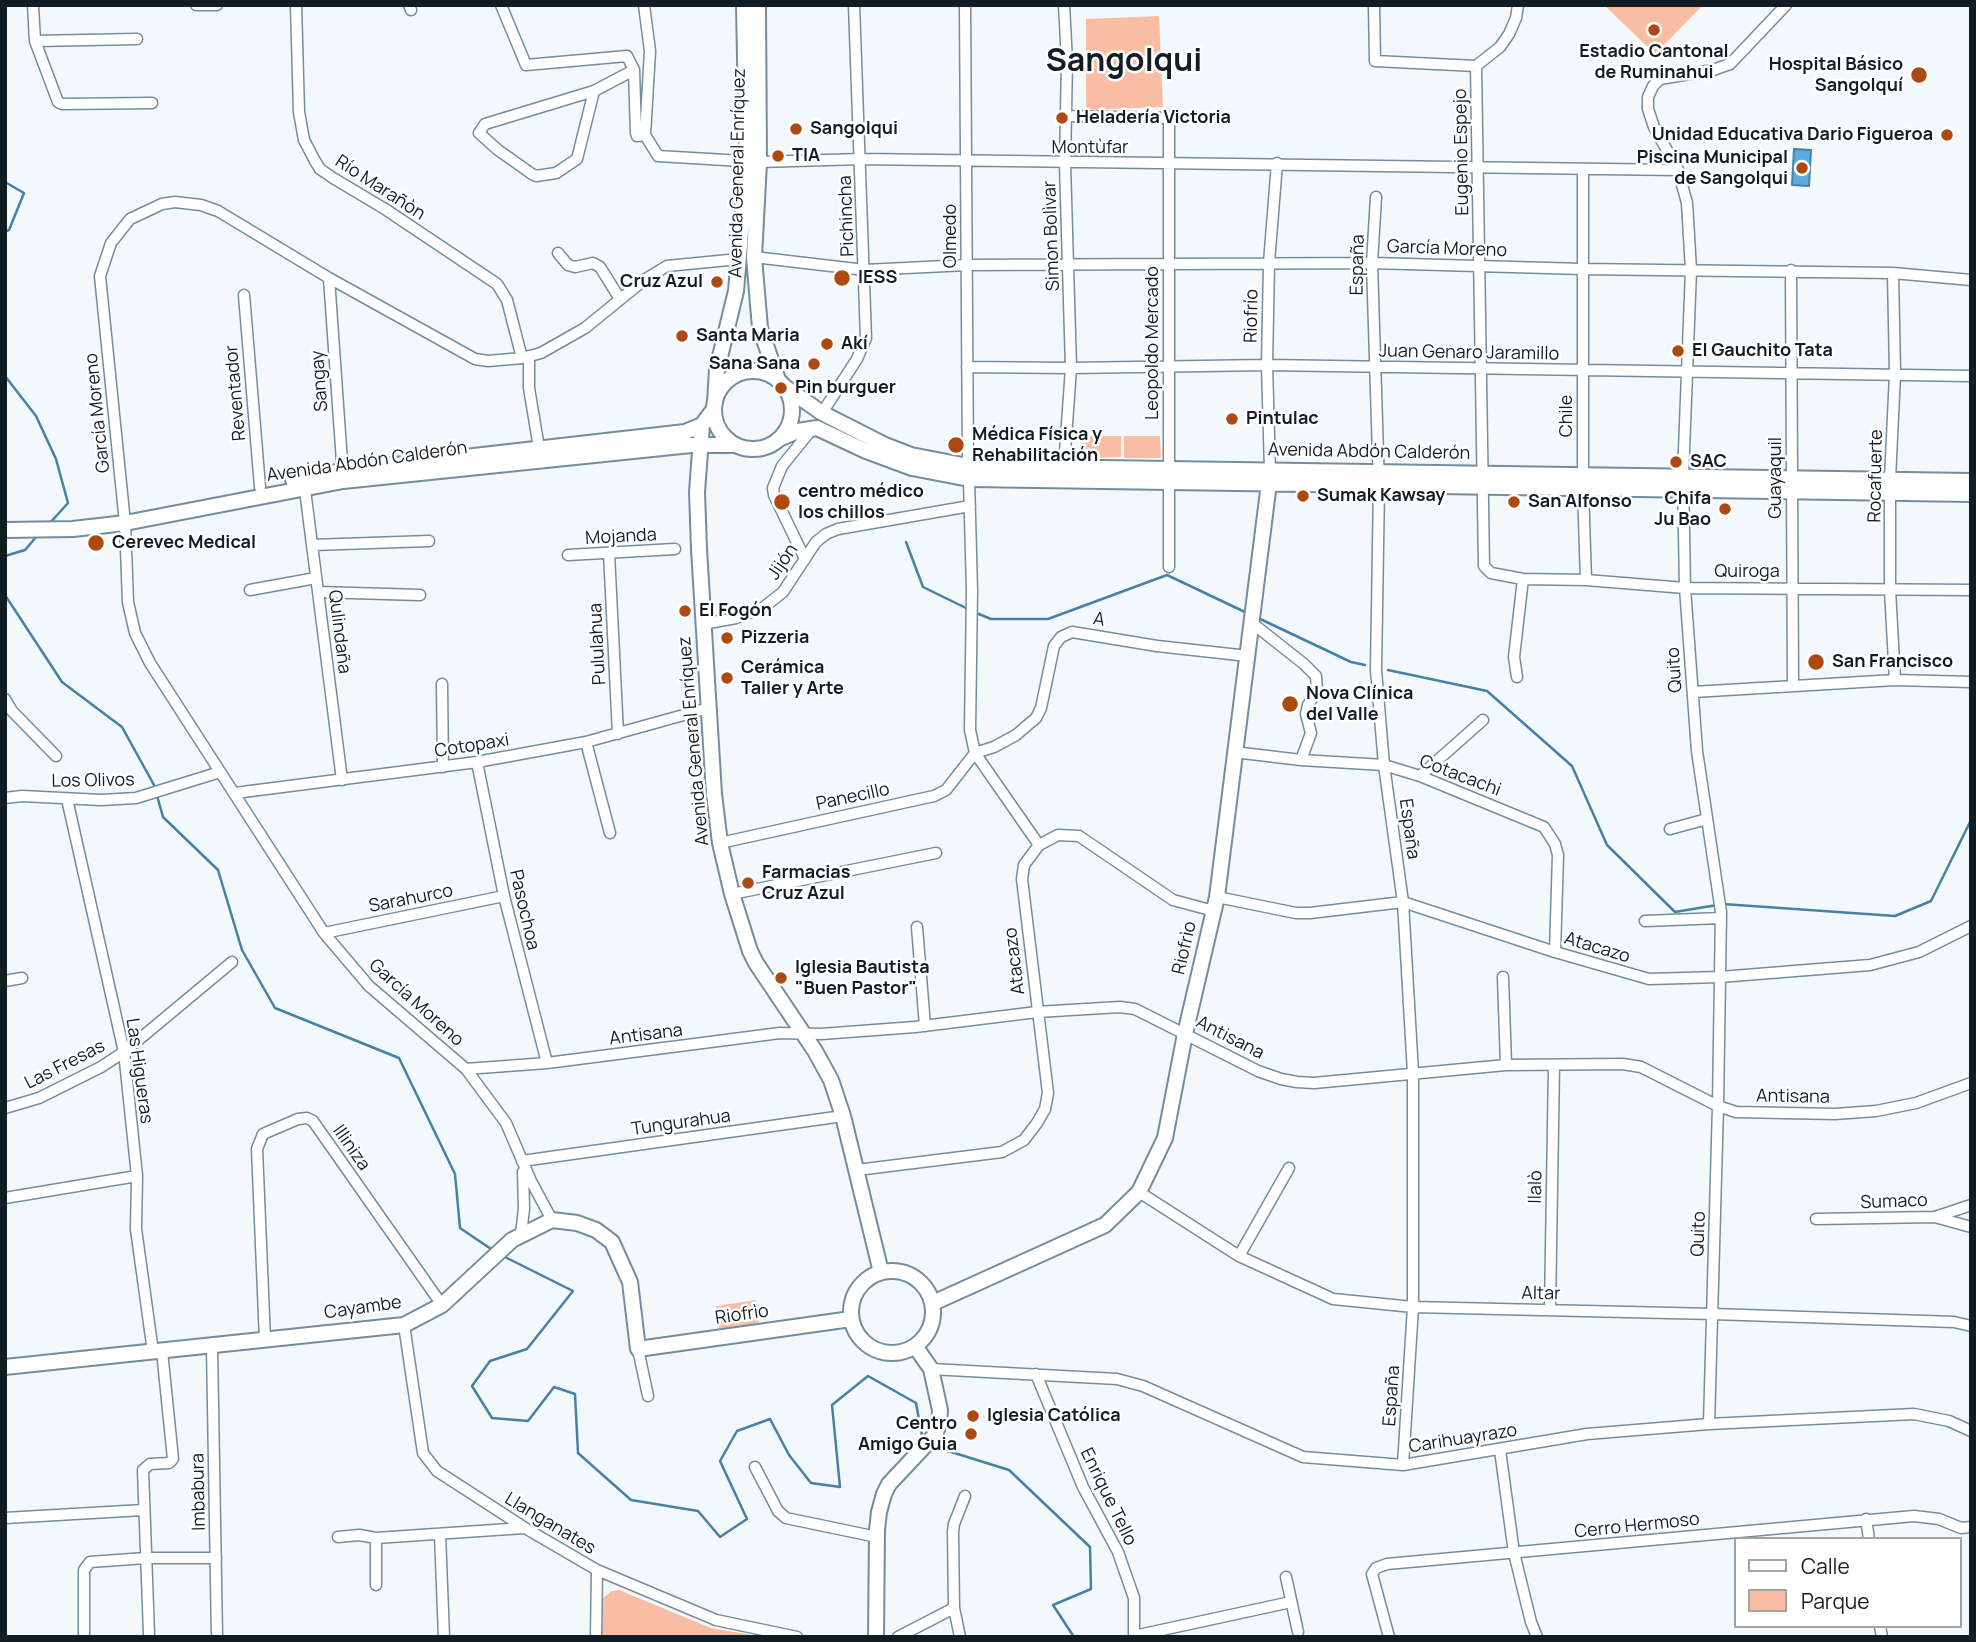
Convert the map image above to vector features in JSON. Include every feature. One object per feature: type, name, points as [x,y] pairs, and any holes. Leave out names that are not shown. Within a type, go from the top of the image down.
[{"type":"main road","name":"Avenida General Enríquez","points":[[715,406],[717,369],[731,315],[753,162],[744,5]]},
{"type":"main road","name":"Avenida General Enríquez","points":[[758,5],[753,162],[754,257],[760,328],[782,384]]},
{"type":"main road","points":[[702,425],[715,406],[722,387],[736,376],[753,371],[771,375],[782,384],[792,408],[792,419],[781,438]]},
{"type":"main road","name":"Avenida Abdón Calderón","points":[[782,384],[822,413],[858,433],[911,455],[969,472],[1064,466],[1168,475]]},
{"type":"main road","points":[[715,406],[715,420],[720,431],[730,444],[745,448],[764,448],[781,438],[813,428]]},
{"type":"main road","name":"Avenida General Enríquez","points":[[702,425],[697,492],[714,794],[720,843],[732,894],[756,963],[815,1051],[831,1080],[843,1116],[881,1272]]},
{"type":"main road","name":"Avenida Abdón Calderón","points":[[9,525],[74,524],[124,519],[342,476],[539,448],[685,432],[702,425]]},
{"type":"main road","name":"Avenida Abdón Calderón","points":[[813,428],[912,468],[969,472],[1891,486],[1971,494]]},
{"type":"main road","name":"Avenida Abdón Calderón","points":[[342,476],[700,444],[730,444]]},
{"type":"main road","points":[[699,468],[708,454],[730,444]]},
{"type":"main road","name":"Riofrìo","points":[[933,1303],[1105,1225],[1139,1192],[1165,1138],[1185,1034],[1215,904],[1270,477]]},
{"type":"main road","name":"Avenida Abdón Calderón","points":[[1891,486],[1971,481]]},
{"type":"main road","name":"Avenida Abdón Calderón","points":[[124,519],[260,487],[304,483]]},
{"type":"main road","points":[[552,1220],[578,1223],[596,1230],[612,1242],[629,1282],[638,1349]]},
{"type":"main road","name":"Cayambe","points":[[5,1367],[404,1325],[442,1304],[517,1237],[552,1220]]},
{"type":"main road","points":[[881,1272],[908,1273],[919,1280],[933,1303],[930,1327],[924,1338],[915,1346],[892,1353],[870,1347],[861,1340],[851,1319],[850,1307],[854,1295],[870,1277],[881,1272]]},
{"type":"main road","name":"Riofrìo","points":[[638,1349],[851,1319]]},
{"type":"main road","points":[[876,1637],[878,1512],[889,1484],[936,1434],[939,1424],[940,1410],[932,1369],[915,1346]]},
{"type":"street","points":[[33,5],[35,41],[58,102],[152,103]]},
{"type":"street","points":[[196,5],[217,5]]},
{"type":"street","name":"Río Marañòn","points":[[296,5],[299,112],[304,140],[315,161],[320,169],[333,178],[385,209],[497,284],[507,300],[526,357],[539,448]]},
{"type":"street","points":[[502,5],[526,65],[627,56],[634,70],[637,136],[646,135],[650,51],[644,5]]},
{"type":"street","name":"Pichincha","points":[[822,413],[857,359],[866,338],[854,5]]},
{"type":"street","name":"Olmedo","points":[[965,5],[967,367],[972,591],[970,730],[975,754]]},
{"type":"street","name":"Simon Bolìvar","points":[[1064,5],[1071,368],[1064,466]]},
{"type":"street","points":[[1374,5],[1375,61],[1476,66]]},
{"type":"street","name":"Eugenio Espejo","points":[[1518,5],[1509,34],[1500,47],[1476,66],[1484,566],[1491,573],[1523,579]]},
{"type":"street","name":"Quito","points":[[1709,1424],[1721,915],[1697,751],[1685,588],[1686,372],[1691,270],[1687,203],[1678,170],[1654,127],[1648,110],[1648,97],[1660,79],[1713,70],[1730,64],[1786,5]]},
{"type":"street","points":[[35,41],[137,39]]},
{"type":"street","points":[[594,91],[578,159],[556,173],[536,176],[532,174],[498,150],[479,132],[485,124],[594,91],[634,70]]},
{"type":"street","name":"Leopoldo Mercado","points":[[1066,116],[1170,118],[1170,567]]},
{"type":"street","name":"Montùfar","points":[[646,135],[657,156],[753,162],[861,159],[1678,170]]},
{"type":"street","name":"Riofrío","points":[[1270,477],[1267,365],[1269,263],[1277,163]]},
{"type":"street","name":"Chile","points":[[1583,169],[1582,371],[1586,580]]},
{"type":"street","name":"España","points":[[1376,197],[1372,263],[1378,479],[1376,670],[1384,765],[1403,902],[1413,1073],[1413,1307],[1403,1465]]},
{"type":"street","name":"García Moreno","points":[[552,1220],[506,1123],[466,1069],[369,986],[324,933],[150,663],[135,633],[128,602],[124,519],[100,276],[111,243],[122,227],[140,214],[162,204],[175,202],[201,205],[218,211],[329,278],[475,359],[488,360],[541,353],[585,328],[644,280],[667,266],[739,259]]},
{"type":"street","points":[[558,253],[568,265],[575,267],[593,263],[600,267],[620,299]]},
{"type":"street","name":"García Moreno","points":[[754,257],[865,270],[967,265],[1169,262],[1372,263],[1583,269],[1791,270],[1893,273],[1971,280]]},
{"type":"street","name":"Guayaquil","points":[[1791,270],[1793,686]]},
{"type":"street","name":"Rocafuerte","points":[[1893,273],[1895,374],[1890,590],[1895,680]]},
{"type":"street","name":"Sangay","points":[[329,278],[342,476]]},
{"type":"street","name":"Reventador","points":[[244,295],[260,487]]},
{"type":"street","name":"Juan Genaro Jaramillo","points":[[967,367],[1267,365],[1971,376]]},
{"type":"street","points":[[805,559],[773,488],[782,466],[813,428]]},
{"type":"street","name":"Qulindaña","points":[[304,483],[342,780]]},
{"type":"street","name":"Jijón","points":[[703,624],[736,618],[764,607],[783,592],[816,541],[838,529],[970,506]]},
{"type":"street","points":[[312,545],[429,541]]},
{"type":"street","name":"Mojanda","points":[[568,555],[675,549]]},
{"type":"street","name":"Pululahua","points":[[609,552],[618,734]]},
{"type":"street","points":[[250,590],[316,578]]},
{"type":"street","points":[[1517,677],[1514,657],[1523,579]]},
{"type":"street","name":"Quiroga","points":[[1523,579],[1586,580],[1685,588],[1971,590]]},
{"type":"street","points":[[318,592],[420,595]]},
{"type":"street","points":[[1252,617],[1316,676],[1317,691],[1306,714],[1311,733],[1301,760]]},
{"type":"street","name":"A","points":[[975,754],[1016,736],[1036,718],[1041,708],[1054,646],[1061,637],[1072,632],[1157,646],[1248,656]]},
{"type":"street","points":[[1693,692],[1895,680],[1971,682]]},
{"type":"street","points":[[442,684],[443,767]]},
{"type":"street","points":[[5,699],[9,713],[56,756]]},
{"type":"street","name":"Cotopaxi","points":[[235,793],[477,762],[586,742],[709,708]]},
{"type":"street","points":[[1420,776],[1483,720]]},
{"type":"street","points":[[586,742],[610,833]]},
{"type":"street","name":"Cotacachi","points":[[1234,752],[1301,760],[1384,765],[1420,776],[1544,827],[1558,855],[1555,951]]},
{"type":"street","points":[[975,754],[1039,845]]},
{"type":"street","name":"Panecillo","points":[[720,843],[934,796],[946,790],[975,754]]},
{"type":"street","name":"Pasochoa","points":[[477,762],[504,896],[547,1063]]},
{"type":"street","name":"Los Olivos","points":[[5,798],[22,796],[136,799],[220,772]]},
{"type":"street","name":"Las Higueras","points":[[67,799],[124,1052],[137,1176],[136,1229],[158,1352],[173,1459],[150,1464],[143,1470],[143,1510]]},
{"type":"street","points":[[1670,829],[1707,819]]},
{"type":"street","name":"Atacazo","points":[[857,1171],[1002,1152],[1024,1140],[1037,1123],[1045,1109],[1048,1093],[1022,879],[1024,865],[1039,845],[1058,835],[1079,836],[1173,900],[1310,914],[1403,902],[1649,979],[1720,976],[1885,962],[1919,951],[1971,926]]},
{"type":"street","points":[[732,894],[936,853]]},
{"type":"street","name":"Sarahurco","points":[[324,933],[504,896]]},
{"type":"street","points":[[1645,920],[1721,915]]},
{"type":"street","points":[[916,927],[926,1026]]},
{"type":"street","name":"Las Fresas","points":[[5,1108],[39,1098],[68,1085],[124,1052],[232,962]]},
{"type":"street","points":[[1503,977],[1506,1065]]},
{"type":"street","points":[[5,981],[22,978]]},
{"type":"street","name":"Antisana","points":[[466,1069],[547,1063],[780,1034],[821,1034],[926,1026],[1037,1012],[1129,1008],[1258,1071],[1281,1079],[1314,1083],[1506,1065],[1632,1065],[1736,1112],[1835,1114],[1876,1111],[1916,1103],[1971,1083]]},
{"type":"street","name":"Ilalò","points":[[1550,1310],[1554,1065]]},
{"type":"street","name":"Tungurahua","points":[[522,1161],[843,1116]]},
{"type":"street","name":"Illiniza","points":[[265,1340],[257,1149],[263,1134],[298,1119],[307,1118],[313,1121],[442,1304]]},
{"type":"street","name":"García Moreno","points":[[517,1237],[525,1185],[522,1161]]},
{"type":"street","points":[[1239,1256],[1289,1168]]},
{"type":"street","points":[[5,1198],[137,1176]]},
{"type":"street","name":"Altar","points":[[1139,1192],[1239,1256],[1333,1299],[1413,1307],[1954,1322],[1971,1326]]},
{"type":"street","name":"Sumaco","points":[[1816,1219],[1935,1217],[1971,1205]]},
{"type":"street","points":[[1935,1217],[1971,1227]]},
{"type":"street","name":"Llanganates","points":[[404,1325],[423,1453],[437,1471],[525,1528],[597,1570],[716,1620],[797,1637]]},
{"type":"street","name":"Imbabura","points":[[212,1347],[217,1637]]},
{"type":"street","points":[[638,1349],[648,1396]]},
{"type":"street","name":"Carihuayrazo","points":[[932,1369],[1117,1379],[1143,1386],[1303,1457],[1403,1465],[1587,1434],[1709,1424],[1913,1414],[1949,1421],[1971,1431]]},
{"type":"street","name":"Enrique Tello","points":[[1036,1374],[1083,1487],[1118,1552],[1134,1598],[1134,1636]]},
{"type":"street","points":[[1500,1450],[1514,1553],[1537,1637]]},
{"type":"street","points":[[755,1467],[778,1511],[786,1518],[877,1537]]},
{"type":"street","points":[[960,1637],[954,1608],[954,1524],[965,1496]]},
{"type":"street","points":[[5,1518],[143,1510],[149,1634]]},
{"type":"street","name":"Cerro Hermoso","points":[[1389,1637],[1372,1574],[1376,1568],[1387,1563],[1914,1516],[1939,1519],[1961,1528],[1971,1527]]},
{"type":"street","points":[[1866,1519],[1869,1537]]},
{"type":"street","points":[[338,1538],[525,1528]]},
{"type":"street","points":[[440,1534],[444,1637]]},
{"type":"street","points":[[376,1538],[376,1585]]},
{"type":"street","points":[[85,1637],[86,1565],[90,1562],[146,1558],[216,1558]]},
{"type":"street","points":[[596,1637],[597,1570]]},
{"type":"street","points":[[1286,1577],[1298,1632]]},
{"type":"street","points":[[1134,1636],[1291,1602]]},
{"type":"street","points":[[898,1637],[954,1608]]},
{"type":"green space","name":"Estadio Cantonal de Ruminahui","points":[[1604,5],[1703,5],[1655,54]]},
{"type":"green space","points":[[1159,16],[1163,107],[1086,110],[1086,19]]},
{"type":"green space","points":[[1084,436],[1121,436],[1121,457],[1084,458]]},
{"type":"green space","points":[[1124,436],[1160,436],[1161,458],[1124,458]]},
{"type":"green space","points":[[756,1300],[759,1323],[719,1329],[716,1306]]},
{"type":"green space","points":[[619,1590],[711,1628],[763,1637],[600,1637],[603,1598],[612,1591]]},
{"type":"water","name":"Piscina Municipal de Sangolqui","points":[[1794,149],[1811,150],[1809,186],[1792,185]]},
{"type":"waterway","points":[[5,182],[24,193],[9,230],[5,232]]},
{"type":"waterway","points":[[5,376],[36,416],[56,459],[68,503],[49,524]]},
{"type":"waterway","points":[[5,556],[25,550],[37,536]]},
{"type":"waterway","points":[[906,542],[923,587],[968,609]]},
{"type":"waterway","points":[[974,612],[991,619],[1048,619],[1167,575],[1247,613]]},
{"type":"waterway","points":[[5,595],[62,682],[122,727],[154,785],[163,817],[218,870],[242,950],[275,1008],[399,1058],[455,1174],[460,1228],[494,1251]]},
{"type":"waterway","points":[[1256,617],[1351,662],[1365,665]]},
{"type":"waterway","points":[[1388,670],[1487,691],[1572,766],[1607,845],[1675,912],[1717,905]]},
{"type":"waterway","points":[[1723,904],[1895,916],[1931,901],[1971,820]]},
{"type":"waterway","points":[[503,1256],[573,1291],[527,1349],[490,1361],[472,1386],[492,1418],[528,1421],[554,1387],[575,1394],[578,1453],[631,1500],[698,1511],[720,1537],[747,1519],[720,1461],[737,1431],[770,1419],[789,1455],[811,1483],[840,1487],[832,1405],[868,1376],[916,1403],[923,1441]]},
{"type":"waterway","points":[[932,1446],[1009,1470],[1090,1547],[1091,1589],[1053,1605],[1074,1637]]},
{"type":"place","name":"Estadio Cantonal de Ruminahui","points":[[1654,30]]},
{"type":"place","name":"Hospital Básico Sangolquí","points":[[1919,75]]},
{"type":"place","name":"Heladería Victoria","points":[[1062,118]]},
{"type":"place","name":"Sangolqui","points":[[796,129]]},
{"type":"place","name":"Unidad Educativa Dario Figueroa","points":[[1947,135]]},
{"type":"place","name":"TIA","points":[[778,156]]},
{"type":"place","name":"Piscina Municipal de Sangolqui","points":[[1802,168]]},
{"type":"place","name":"IESS","points":[[842,278]]},
{"type":"place","name":"Cruz Azul","points":[[717,282]]},
{"type":"place","name":"Santa Maria","points":[[682,336]]},
{"type":"place","name":"Akí","points":[[827,344]]},
{"type":"place","name":"El Gauchito Tata","points":[[1678,351]]},
{"type":"place","name":"Sana Sana","points":[[814,364]]},
{"type":"place","name":"Pin burguer","points":[[781,388]]},
{"type":"place","name":"Pintulac","points":[[1232,419]]},
{"type":"place","name":"Médica Física y Rehabilitación","points":[[956,445]]},
{"type":"place","name":"SAC","points":[[1676,462]]},
{"type":"place","name":"Sumak Kawsay","points":[[1303,496]]},
{"type":"place","name":"centro médico los chillos","points":[[782,502]]},
{"type":"place","name":"San Alfonso","points":[[1514,502]]},
{"type":"place","name":"Chifa Ju Bao","points":[[1725,509]]},
{"type":"place","name":"Cerevec Medical","points":[[96,543]]},
{"type":"place","name":"El Fogón","points":[[685,611]]},
{"type":"place","name":"Pizzeria","points":[[727,638]]},
{"type":"place","name":"San Francisco","points":[[1816,662]]},
{"type":"place","name":"Cerámica Taller y Arte","points":[[727,678]]},
{"type":"place","name":"Nova Clínica del Valle","points":[[1290,704]]},
{"type":"place","name":"Farmacias Cruz Azul","points":[[748,883]]},
{"type":"place","name":"Iglesia Bautista \"Buen Pastor\"","points":[[781,978]]},
{"type":"place","name":"Iglesia Católica","points":[[973,1416]]},
{"type":"place","name":"Centro Amigo Guia","points":[[971,1434]]},
{"type":"district","name":"Sangolqui","points":[[1124,62]]}]
